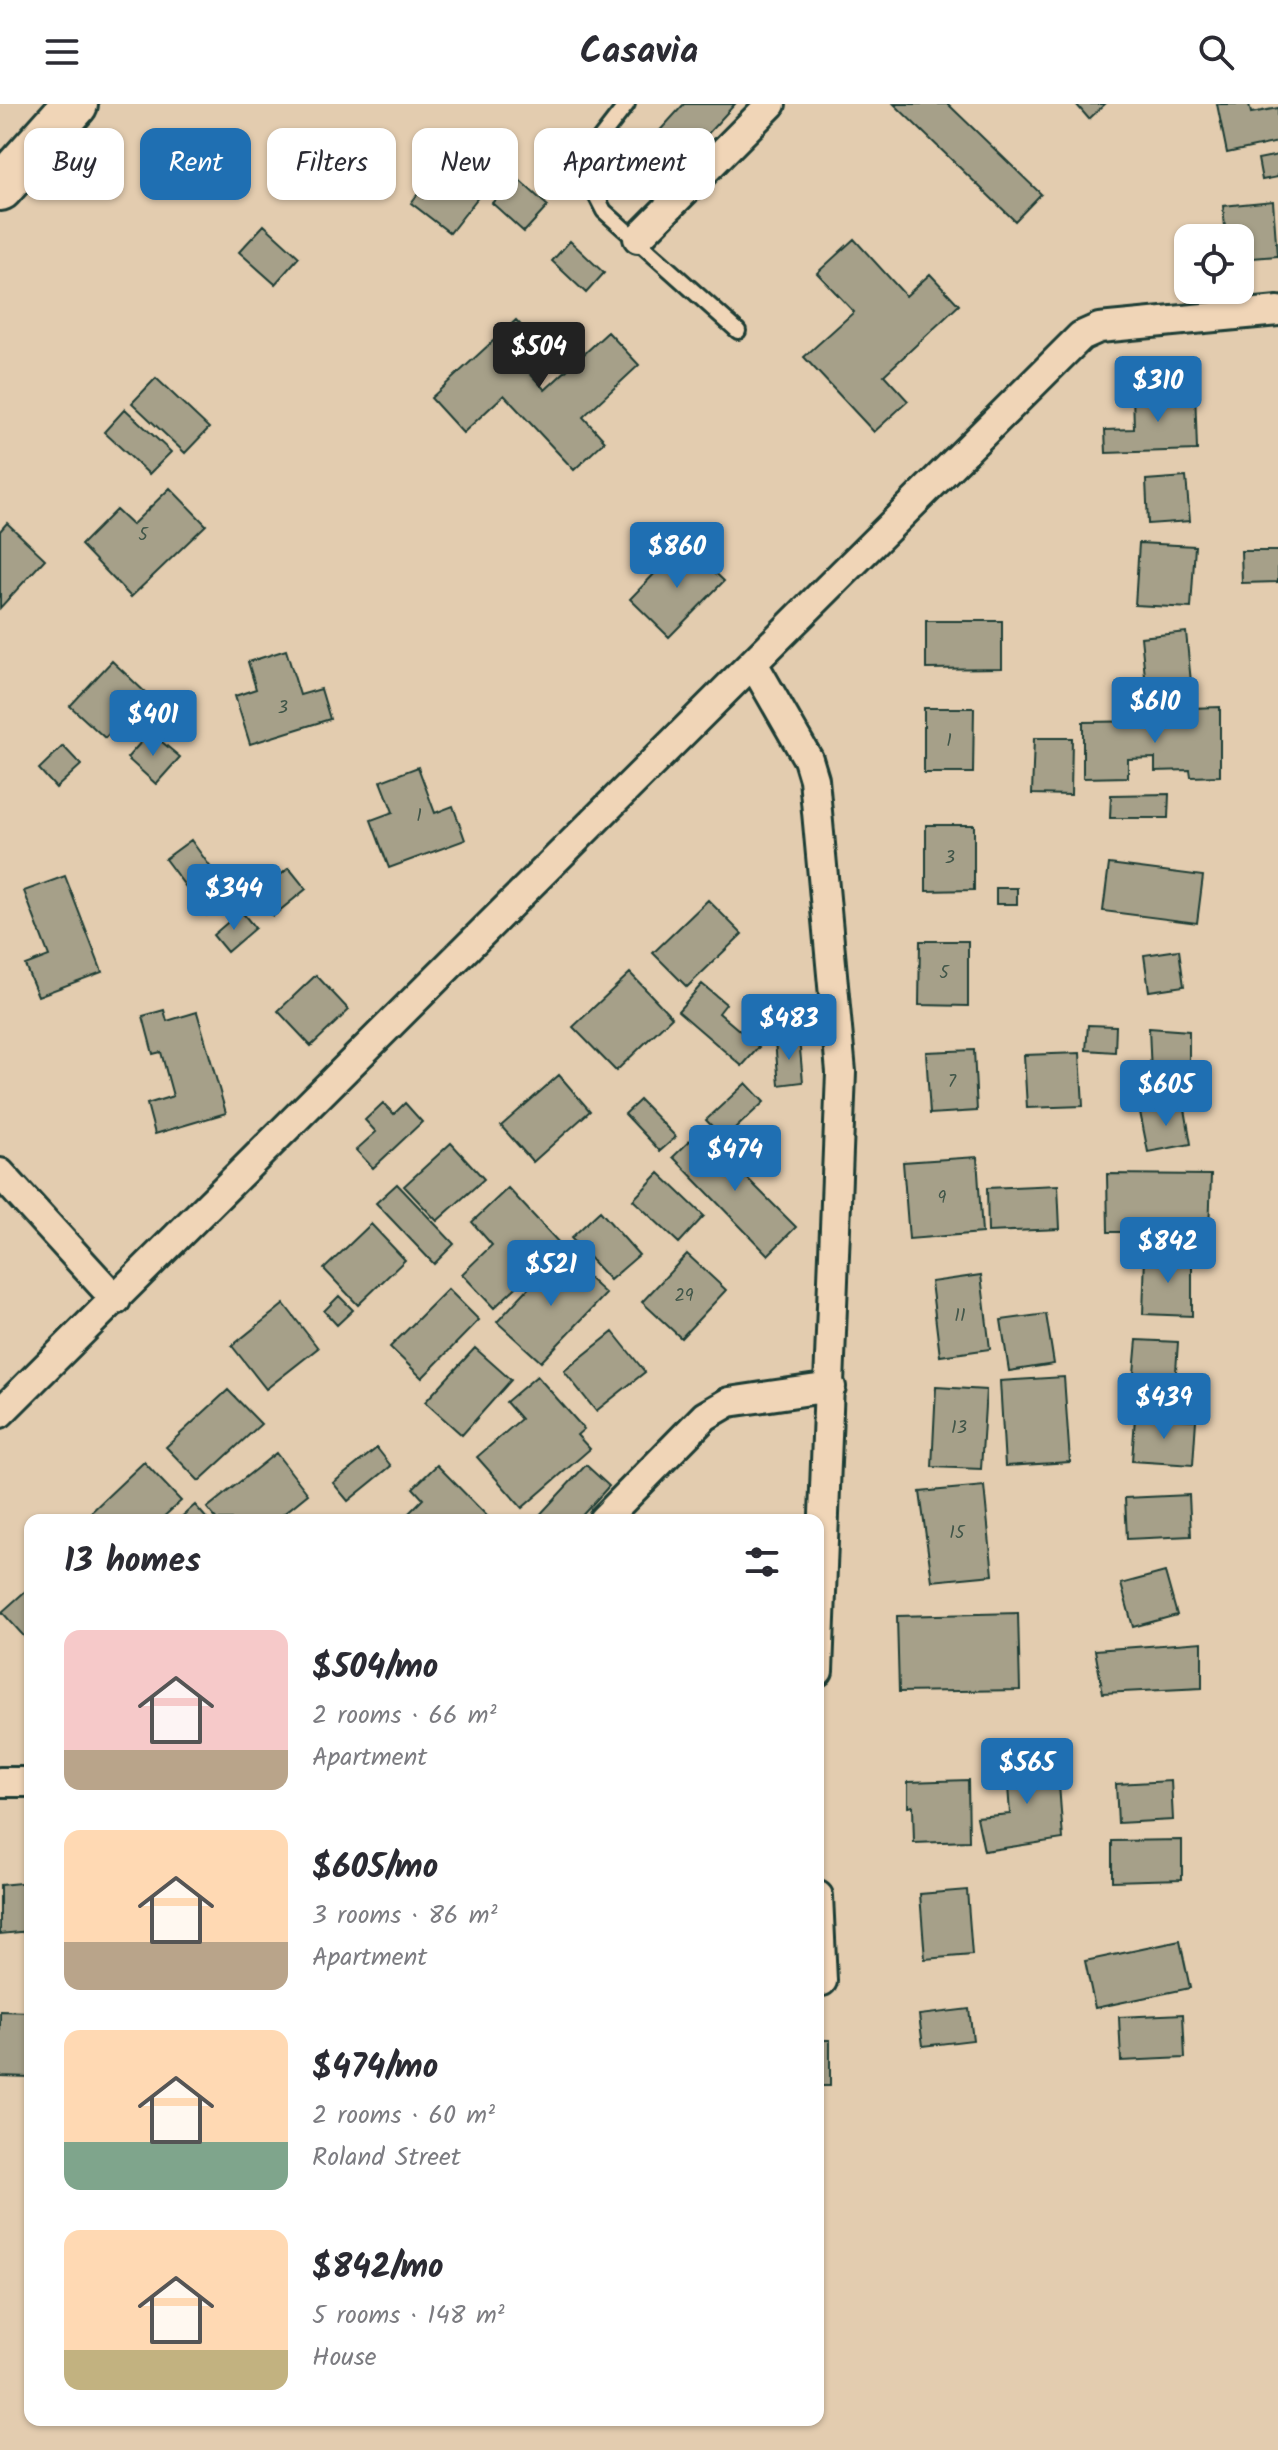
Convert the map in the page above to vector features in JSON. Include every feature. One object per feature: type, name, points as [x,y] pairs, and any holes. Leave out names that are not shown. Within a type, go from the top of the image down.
[{"type":"main road","points":[[0,188],[75,104]]},
{"type":"street","points":[[638,238],[771,104]]},
{"type":"street","points":[[0,1413],[1086,332],[1278,311]]},
{"type":"street","points":[[754,665],[808,759],[814,779],[841,1072],[824,1540]]},
{"type":"street","points":[[0,1173],[116,1300]]},
{"type":"street","points":[[609,1514],[705,1416],[729,1402],[831,1387]]},
{"type":"street","points":[[0,1782],[24,1782]]},
{"type":"lane","points":[[627,104],[589,153],[584,172],[604,211],[638,238],[738,331]]},
{"type":"building","points":[[684,104],[735,104],[713,128],[662,128]]},
{"type":"building","points":[[894,104],[948,104],[1041,194],[1015,221]]},
{"type":"building","points":[[1076,104],[1105,104],[1089,119]]},
{"type":"building","points":[[1217,104],[1249,104],[1251,113],[1278,108],[1278,142],[1227,153]]},
{"type":"building","points":[[1278,155],[1278,177],[1262,180],[1258,159]]},
{"type":"building","points":[[518,179],[534,193],[534,200],[541,200],[548,206],[524,232],[492,203],[495,200],[518,200]]},
{"type":"building","points":[[413,200],[476,200],[450,233],[411,203]]},
{"type":"building","points":[[1273,201],[1277,256],[1254,258],[1254,224],[1225,224],[1223,206]]},
{"type":"building","points":[[264,225],[299,257],[275,284],[239,252]]},
{"type":"building","points":[[854,239],[906,296],[930,274],[959,305],[884,375],[908,401],[874,432],[804,357],[854,312],[817,273]]},
{"type":"building","points":[[570,241],[604,273],[586,293],[552,261]]},
{"type":"building","points":[[516,320],[545,352],[526,369],[545,390],[608,332],[639,365],[583,417],[605,441],[574,470],[504,395],[463,433],[431,398]]},
{"type":"building","points":[[156,378],[209,428],[185,453],[132,403]]},
{"type":"building","points":[[1195,389],[1197,450],[1106,453],[1105,430],[1134,429],[1133,391]]},
{"type":"building","points":[[125,409],[171,452],[149,474],[104,432]]},
{"type":"building","points":[[1186,477],[1190,521],[1148,524],[1146,480]]},
{"type":"building","points":[[170,488],[206,525],[131,597],[81,545],[116,510],[132,525]]},
{"type":"building","points":[[7,523],[45,559],[0,608],[0,531]]},
{"type":"building","points":[[684,543],[724,581],[669,637],[630,599]]},
{"type":"building","points":[[1139,543],[1195,546],[1191,608],[1135,605]]},
{"type":"building","points":[[1241,551],[1278,551],[1278,582],[1242,583]]},
{"type":"building","points":[[926,621],[1002,621],[1002,668],[926,669]]},
{"type":"building","points":[[1186,632],[1191,682],[1146,686],[1141,637]]},
{"type":"building","points":[[286,650],[300,695],[321,689],[330,719],[250,744],[235,696],[256,689],[248,662]]},
{"type":"building","points":[[112,661],[147,694],[105,738],[70,706]]},
{"type":"building","points":[[1220,707],[1220,776],[1191,777],[1190,770],[1155,771],[1155,758],[1128,759],[1128,777],[1083,778],[1083,722],[1155,721],[1155,716],[1190,716],[1190,708]]},
{"type":"building","points":[[924,708],[974,708],[973,773],[924,773]]},
{"type":"building","points":[[150,732],[180,757],[156,784],[127,758]]},
{"type":"building","points":[[1034,738],[1072,738],[1071,795],[1032,794]]},
{"type":"building","points":[[63,746],[81,765],[56,788],[39,769]]},
{"type":"building","points":[[418,767],[435,813],[453,806],[465,840],[389,868],[371,820],[393,812],[381,781]]},
{"type":"building","points":[[1169,794],[1168,818],[1110,818],[1111,795]]},
{"type":"building","points":[[926,825],[974,825],[974,890],[926,891]]},
{"type":"building","points":[[191,840],[232,897],[207,915],[165,859]]},
{"type":"building","points":[[1109,864],[1203,876],[1197,923],[1103,911]]},
{"type":"building","points":[[289,868],[306,889],[273,916],[256,895]]},
{"type":"building","points":[[65,876],[102,972],[38,996],[25,965],[49,956],[24,891]]},
{"type":"building","points":[[996,888],[1017,888],[1017,904],[996,904]]},
{"type":"building","points":[[708,900],[742,934],[687,987],[653,953]]},
{"type":"building","points":[[241,911],[255,928],[227,952],[213,935]]},
{"type":"building","points":[[920,941],[968,941],[968,1006],[919,1005]]},
{"type":"building","points":[[1179,950],[1184,986],[1149,991],[1144,955]]},
{"type":"building","points":[[630,973],[672,1017],[616,1071],[573,1027]]},
{"type":"building","points":[[316,975],[349,1010],[311,1046],[278,1011]]},
{"type":"building","points":[[702,984],[726,1004],[719,1013],[759,1047],[742,1066],[678,1011]]},
{"type":"building","points":[[164,1010],[167,1021],[197,1012],[226,1113],[155,1134],[147,1104],[173,1096],[161,1052],[153,1054],[143,1016]]},
{"type":"building","points":[[1088,1025],[1116,1026],[1115,1052],[1086,1050]]},
{"type":"building","points":[[1149,1028],[1189,1031],[1189,1075],[1151,1074]]},
{"type":"building","points":[[799,1038],[803,1082],[779,1085],[775,1041]]},
{"type":"building","points":[[974,1050],[977,1111],[930,1114],[926,1052]]},
{"type":"building","points":[[1080,1053],[1083,1106],[1027,1108],[1024,1055]]},
{"type":"building","points":[[559,1075],[590,1111],[533,1162],[501,1126]]},
{"type":"building","points":[[746,1083],[764,1102],[724,1139],[706,1120]]},
{"type":"building","points":[[640,1100],[676,1137],[660,1151],[625,1114]]},
{"type":"building","points":[[383,1103],[394,1114],[405,1103],[422,1122],[373,1168],[356,1150],[376,1132],[365,1120]]},
{"type":"building","points":[[1184,1103],[1191,1144],[1148,1152],[1140,1112]]},
{"type":"building","points":[[700,1131],[796,1227],[768,1255],[673,1157]]},
{"type":"building","points":[[451,1143],[484,1179],[437,1221],[404,1186]]},
{"type":"building","points":[[977,1157],[982,1233],[909,1239],[903,1162]]},
{"type":"building","points":[[659,1173],[704,1216],[679,1243],[633,1200]]},
{"type":"building","points":[[1107,1174],[1211,1175],[1209,1232],[1108,1232]]},
{"type":"building","points":[[397,1184],[454,1244],[434,1264],[376,1203]]},
{"type":"building","points":[[1058,1185],[1060,1229],[988,1232],[987,1188]]},
{"type":"building","points":[[508,1188],[561,1245],[494,1308],[462,1274],[492,1245],[472,1222]]},
{"type":"building","points":[[600,1211],[639,1255],[610,1280],[571,1238]]},
{"type":"building","points":[[371,1224],[405,1260],[358,1305],[324,1269]]},
{"type":"building","points":[[561,1253],[606,1294],[541,1362],[497,1322]]},
{"type":"building","points":[[687,1254],[726,1290],[681,1338],[642,1302]]},
{"type":"building","points":[[1192,1255],[1192,1316],[1143,1314],[1145,1256]]},
{"type":"building","points":[[981,1275],[990,1349],[940,1356],[931,1282]]},
{"type":"building","points":[[448,1289],[479,1320],[422,1378],[390,1347]]},
{"type":"building","points":[[339,1296],[353,1310],[337,1325],[324,1311]]},
{"type":"building","points":[[284,1304],[318,1348],[266,1389],[232,1346]]},
{"type":"building","points":[[1046,1314],[1054,1364],[1009,1371],[1001,1320]]},
{"type":"building","points":[[613,1332],[645,1372],[596,1411],[564,1371]]},
{"type":"building","points":[[1137,1340],[1178,1342],[1175,1386],[1133,1384]]},
{"type":"building","points":[[475,1348],[511,1380],[462,1435],[425,1402]]},
{"type":"building","points":[[537,1376],[584,1429],[577,1435],[590,1449],[522,1508],[477,1457],[521,1419],[506,1402]]},
{"type":"building","points":[[1064,1377],[1070,1462],[1005,1466],[1000,1381]]},
{"type":"building","points":[[936,1387],[986,1390],[981,1469],[932,1467]]},
{"type":"building","points":[[228,1390],[261,1424],[199,1481],[166,1447]]},
{"type":"building","points":[[1135,1417],[1196,1420],[1193,1465],[1132,1461]]},
{"type":"building","points":[[377,1448],[391,1466],[348,1501],[333,1483]]},
{"type":"building","points":[[276,1453],[308,1494],[283,1514],[212,1514],[207,1508]]},
{"type":"building","points":[[144,1462],[181,1501],[167,1514],[89,1514]]},
{"type":"building","points":[[437,1465],[485,1514],[408,1514],[423,1499],[413,1488]]},
{"type":"building","points":[[586,1465],[609,1486],[583,1514],[541,1514]]},
{"type":"building","points":[[984,1486],[993,1575],[932,1581],[920,1492]]},
{"type":"building","points":[[1189,1495],[1191,1536],[1127,1539],[1125,1498]]},
{"type":"building","points":[[195,1505],[203,1514],[185,1514]]},
{"type":"building","points":[[1165,1572],[1177,1615],[1133,1627],[1121,1584]]},
{"type":"building","points":[[24,1592],[24,1636],[2,1612]]},
{"type":"building","points":[[1018,1613],[1020,1690],[899,1692],[897,1616]]},
{"type":"building","points":[[1202,1642],[1202,1688],[1103,1693],[1095,1650]]},
{"type":"building","points":[[1057,1757],[1063,1839],[984,1851],[977,1817],[1010,1814],[1006,1758]]},
{"type":"building","points":[[968,1780],[969,1841],[914,1843],[913,1806],[908,1807],[908,1782]]},
{"type":"building","points":[[1171,1781],[1173,1820],[1118,1823],[1116,1784]]},
{"type":"building","points":[[1182,1840],[1182,1879],[1112,1881],[1112,1841]]},
{"type":"building","points":[[24,1883],[24,1932],[0,1934],[0,1885]]},
{"type":"building","points":[[967,1890],[972,1955],[925,1959],[920,1894]]},
{"type":"building","points":[[1180,1941],[1190,1988],[1095,2008],[1085,1961]]},
{"type":"building","points":[[969,2009],[973,2040],[923,2046],[919,2015]]},
{"type":"building","points":[[0,2011],[24,2012],[24,2077],[0,2076]]},
{"type":"building","points":[[1183,2014],[1185,2058],[1121,2061],[1119,2017]]},
{"type":"building","points":[[824,2040],[830,2040],[830,2086],[824,2086]]}]
